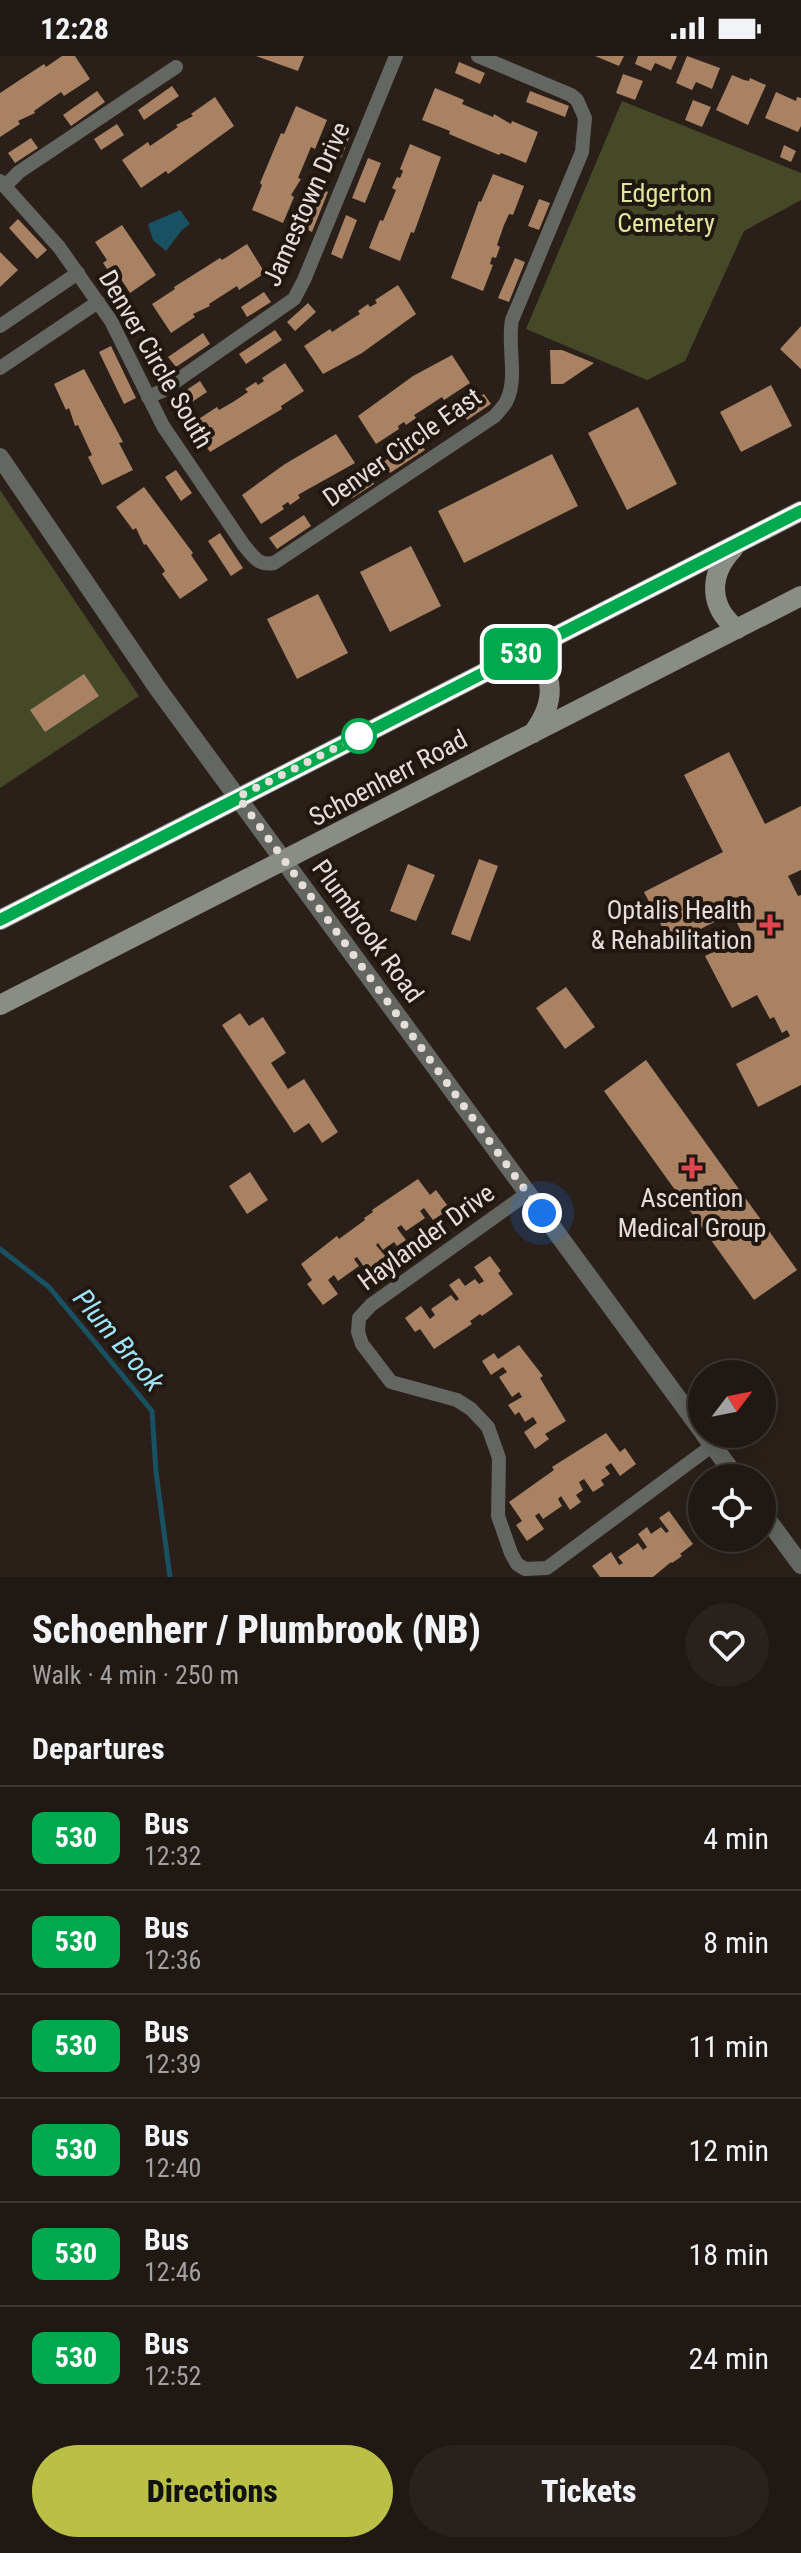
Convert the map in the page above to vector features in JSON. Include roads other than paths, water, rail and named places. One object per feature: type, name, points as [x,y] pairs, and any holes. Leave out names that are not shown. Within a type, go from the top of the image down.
[{"type":"main road","name":"Schoenherr Road","points":[[0,920],[801,511]]},
{"type":"main road","points":[[737,629],[717,606],[714,584],[722,563],[739,543]]},
{"type":"main road","name":"Schoenherr Road","points":[[1,1004],[801,596]]},
{"type":"main road","points":[[526,651],[542,664],[551,686],[547,711],[533,733]]},
{"type":"street","name":"Jamestown Drive","points":[[148,397],[162,391],[294,299],[396,56]]},
{"type":"street","name":"Denver Circle East","points":[[265,564],[274,563],[495,416],[508,400],[512,320],[582,152],[586,126],[577,100],[478,56]]},
{"type":"street","points":[[2,183],[176,67]]},
{"type":"street","name":"Denver Circle South","points":[[2,183],[78,273],[120,338],[163,426],[243,544],[257,561],[265,564]]},
{"type":"street","points":[[0,326],[78,273]]},
{"type":"street","points":[[0,368],[98,302]]},
{"type":"street","name":"Plumbrook Road","points":[[0,457],[150,678],[688,1412]]},
{"type":"street","name":"Haylander Drive","points":[[528,1193],[371,1305],[357,1325],[362,1344],[391,1382],[457,1400],[471,1409],[488,1427],[499,1458],[498,1516],[511,1553],[517,1564],[525,1569],[547,1568],[693,1448]]},
{"type":"street","name":"Plumbrook Road","points":[[714,1448],[726,1464]]},
{"type":"street","points":[[776,1531],[801,1565]]},
{"type":"water","points":[[180,210],[190,224],[166,251],[153,240],[148,224]]},
{"type":"waterway","name":"Plum Brook","points":[[0,1249],[49,1287],[152,1411],[156,1472],[170,1577]]},
{"type":"place","name":"Optalis Health & Rehabilitation","points":[[770,925]]},
{"type":"place","name":"Ascention Medical Group","points":[[692,1168]]},
{"type":"park label","name":"Edgerton Cemetery","points":[[666,208]]}]
